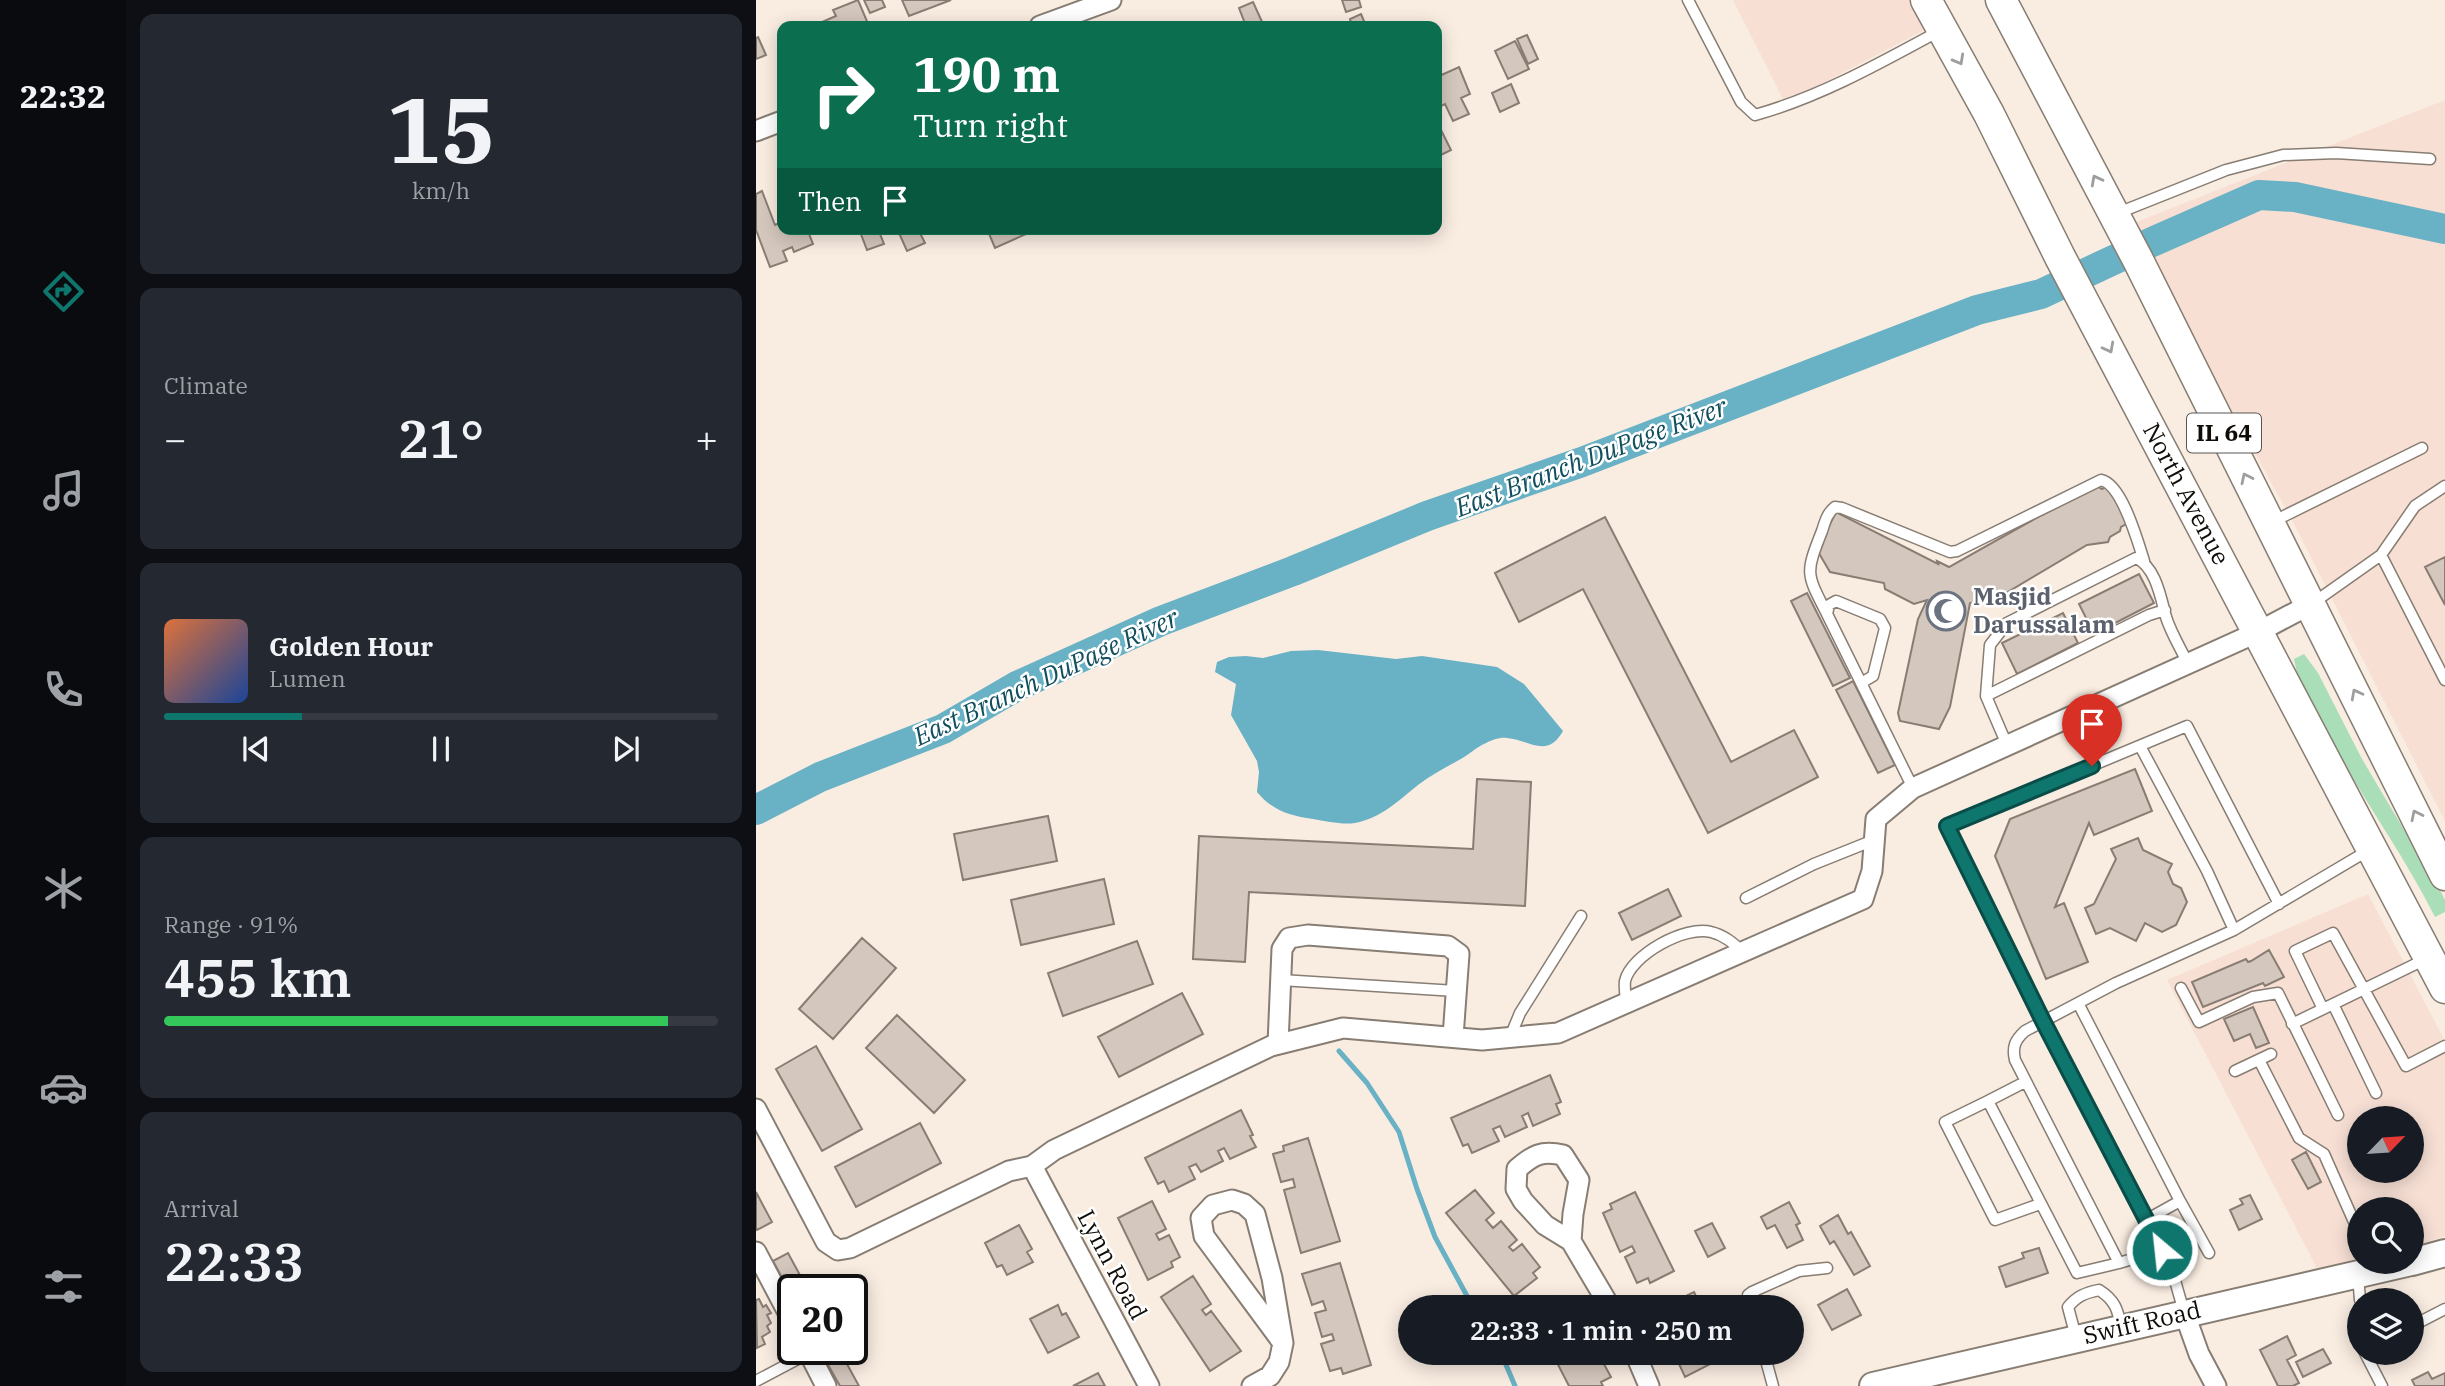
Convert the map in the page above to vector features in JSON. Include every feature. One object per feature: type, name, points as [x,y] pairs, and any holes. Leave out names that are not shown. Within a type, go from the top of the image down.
[{"type":"main road","name":"North Avenue","points":[[1926,0],[1989,114],[2071,278],[2445,988]]},
{"type":"main road","name":"IL 64","points":[[2001,0],[2127,238],[2445,875]]},
{"type":"street","points":[[1054,21],[1111,0]]},
{"type":"street","points":[[756,131],[777,123]]},
{"type":"street","points":[[756,1110],[826,1242],[838,1250],[850,1248],[1009,1171],[1031,1166],[1054,1150],[1278,1044],[1343,1028],[1482,1040],[1558,1033],[1863,899],[1872,871],[1875,818],[1913,788],[2258,632],[2309,605]]},
{"type":"street","points":[[1278,1044],[1282,949],[1289,939],[1308,935],[1448,946],[1458,954],[1453,1037]]},
{"type":"street","name":"Lynn Road","points":[[1031,1166],[1149,1386]]},
{"type":"street","points":[[1252,1386],[1270,1376],[1279,1362],[1283,1343],[1272,1278],[1255,1214],[1244,1204],[1232,1200],[1213,1205],[1201,1218],[1204,1236],[1283,1343]]},
{"type":"street","points":[[1571,1241],[1603,1295]]},
{"type":"street","points":[[756,1252],[777,1292]]},
{"type":"street","name":"Swift Road","points":[[2424,1259],[2445,1253]]},
{"type":"street","name":"Swift Road","points":[[1873,1386],[2184,1312],[2364,1277]]},
{"type":"street","points":[[2184,1312],[2199,1354],[2216,1386]]},
{"type":"street","points":[[815,1365],[826,1386]]},
{"type":"street","points":[[1640,1365],[1649,1386]]},
{"type":"lane","points":[[1688,0],[1741,102],[1755,115],[1779,108],[1871,68],[1942,30]]},
{"type":"lane","points":[[2127,238],[2226,170],[2283,155],[2336,153],[2430,159]]},
{"type":"lane","points":[[2269,524],[2422,449]]},
{"type":"lane","points":[[1913,788],[1812,585],[1809,563],[1827,516],[1835,507],[1943,550],[1957,551],[2101,480],[2111,485],[2122,502],[2188,664]]},
{"type":"lane","points":[[2309,605],[2381,555],[2415,506],[2445,486]]},
{"type":"lane","points":[[2381,555],[2445,680]]},
{"type":"lane","points":[[2007,745],[1986,696],[1990,645],[2007,623],[2136,558],[2144,561]]},
{"type":"lane","points":[[1827,614],[1829,605],[1836,601],[1880,619],[1885,628],[1873,676],[1861,683]]},
{"type":"lane","points":[[1986,696],[2149,615],[2165,610]]},
{"type":"lane","points":[[2184,1312],[2170,1264],[2043,1021],[1947,826],[2187,726],[2279,904]]},
{"type":"lane","points":[[2140,746],[2207,871],[2234,930]]},
{"type":"lane","points":[[1746,898],[1814,864],[1874,840]]},
{"type":"lane","points":[[2119,1263],[2025,1082],[2012,1050],[2017,1039],[2043,1021],[2116,983],[2234,930],[2371,849]]},
{"type":"lane","points":[[1510,1037],[1520,1013],[1581,916]]},
{"type":"lane","points":[[1626,1003],[1625,982],[1631,968],[1647,953],[1686,933],[1707,931],[1725,937],[1744,952]]},
{"type":"lane","points":[[2376,1093],[2295,951],[2333,933],[2406,1066],[2445,1046]]},
{"type":"lane","points":[[2292,1024],[2429,957]]},
{"type":"lane","points":[[1280,979],[1456,991]]},
{"type":"lane","points":[[2181,988],[2199,1022],[2253,997],[2278,993],[2338,1115]]},
{"type":"lane","points":[[2078,1003],[2209,1253]]},
{"type":"lane","points":[[2235,1071],[2271,1054]]},
{"type":"lane","points":[[2259,1060],[2300,1138],[2324,1154],[2347,1206]]},
{"type":"lane","points":[[2025,1082],[1945,1122],[1995,1220],[2040,1203]]},
{"type":"lane","points":[[1988,1101],[2077,1273],[2162,1250]]},
{"type":"lane","points":[[2146,1220],[2180,1200]]},
{"type":"lane","points":[[1748,1295],[1800,1271],[1827,1268]]},
{"type":"lane","points":[[2077,1338],[2068,1307],[2076,1297],[2088,1292],[2099,1290],[2111,1298],[2122,1327]]},
{"type":"lane","points":[[2424,1320],[2445,1309]]},
{"type":"lane","points":[[756,1381],[784,1365]]},
{"type":"lane","points":[[1767,1365],[1773,1386]]},
{"type":"lane","points":[[2371,1365],[2382,1386]]},
{"type":"shaded area","points":[[1733,0],[1921,0],[1934,25],[1785,103]]},
{"type":"shaded area","points":[[2445,100],[2445,821],[2293,522],[2129,225]]},
{"type":"shaded area","points":[[2368,894],[2445,1041],[2445,1236],[2424,1243],[2424,1197],[2347,1197],[2347,1266],[2321,1276],[2167,980]]},
{"type":"green space","points":[[2304,654],[2318,673],[2362,759],[2442,894],[2445,912],[2435,917],[2311,706],[2302,688],[2294,659]]},
{"type":"water","points":[[1318,650],[1396,659],[1422,656],[1497,667],[1524,684],[1563,731],[1551,744],[1544,746],[1507,738],[1488,742],[1428,778],[1381,813],[1364,821],[1339,823],[1289,814],[1275,808],[1257,792],[1257,761],[1231,715],[1236,684],[1215,672],[1217,662],[1229,657],[1263,658],[1291,651]]},
{"type":"building","points":[[858,0],[867,21],[824,21],[836,16],[833,10]]},
{"type":"building","points":[[864,0],[882,0],[885,7],[870,13]]},
{"type":"building","points":[[902,0],[951,0],[909,16]]},
{"type":"building","points":[[1342,0],[1359,0],[1361,7],[1346,12]]},
{"type":"building","points":[[1253,2],[1262,21],[1244,21],[1239,8]]},
{"type":"building","points":[[1361,14],[1364,21],[1350,21]]},
{"type":"building","points":[[1527,35],[1538,59],[1528,64],[1517,39]]},
{"type":"building","points":[[758,37],[766,55],[756,59],[756,38]]},
{"type":"building","points":[[1515,41],[1529,69],[1508,79],[1495,51]]},
{"type":"building","points":[[1459,67],[1470,94],[1461,98],[1469,114],[1453,121],[1445,104],[1442,106],[1442,75]]},
{"type":"building","points":[[1511,84],[1519,103],[1500,112],[1492,93]]},
{"type":"building","points":[[1442,132],[1451,150],[1442,154]]},
{"type":"building","points":[[762,191],[775,225],[777,224],[777,235],[809,235],[813,244],[794,252],[792,247],[783,251],[787,261],[770,267],[756,230],[756,194]]},
{"type":"building","points":[[861,235],[880,235],[884,244],[867,250]]},
{"type":"building","points":[[900,235],[921,235],[925,243],[907,251]]},
{"type":"building","points":[[990,235],[1024,235],[995,248]]},
{"type":"building","points":[[2095,485],[2102,489],[2109,485],[2130,522],[2110,537],[2108,542],[2087,545],[2001,596],[1970,603],[1950,707],[1939,729],[1900,721],[1898,713],[1918,619],[1927,600],[1914,604],[1885,589],[1884,583],[1830,572],[1817,550],[1836,512],[1938,564],[1937,561],[1949,567]]},
{"type":"building","points":[[1605,517],[1731,762],[1794,730],[1818,777],[1708,833],[1583,589],[1519,622],[1495,573]]},
{"type":"building","points":[[2445,557],[2445,605],[2425,567]]},
{"type":"building","points":[[2139,574],[2154,603],[2094,634],[2079,604]]},
{"type":"building","points":[[1807,593],[1850,678],[1833,686],[1791,601]]},
{"type":"building","points":[[2063,613],[2078,643],[2017,674],[2002,643]]},
{"type":"building","points":[[1853,681],[1895,765],[1878,773],[1836,690]]},
{"type":"building","points":[[2135,769],[2152,811],[2094,835],[2089,823],[2055,907],[2064,903],[2088,962],[2046,979],[1995,856],[2010,819]]},
{"type":"building","points":[[1477,779],[1531,782],[1525,906],[1249,892],[1245,962],[1193,959],[1199,836],[1473,849]]},
{"type":"building","points":[[1048,816],[1057,861],[963,880],[954,834]]},
{"type":"building","points":[[2138,838],[2143,850],[2172,864],[2168,872],[2173,884],[2181,888],[2187,902],[2176,925],[2162,932],[2145,923],[2136,941],[2110,928],[2096,934],[2085,908],[2094,904],[2116,859],[2111,849]]},
{"type":"building","points":[[1104,879],[1114,924],[1021,945],[1011,900]]},
{"type":"building","points":[[1668,889],[1681,916],[1632,940],[1619,913]]},
{"type":"building","points":[[862,938],[896,968],[833,1039],[799,1009]]},
{"type":"building","points":[[1137,941],[1153,984],[1063,1016],[1048,973]]},
{"type":"building","points":[[2269,950],[2284,977],[2203,1007],[2192,982],[2246,959],[2251,961]]},
{"type":"building","points":[[1182,993],[1203,1034],[1119,1077],[1098,1037]]},
{"type":"building","points":[[2253,1007],[2269,1043],[2256,1048],[2250,1034],[2234,1041],[2224,1019]]},
{"type":"building","points":[[897,1015],[965,1080],[934,1113],[866,1048]]},
{"type":"building","points":[[816,1046],[862,1129],[822,1151],[776,1069]]},
{"type":"building","points":[[1550,1075],[1561,1102],[1556,1104],[1560,1114],[1533,1126],[1528,1113],[1522,1116],[1527,1127],[1505,1137],[1500,1126],[1493,1129],[1499,1141],[1472,1153],[1468,1144],[1463,1146],[1451,1118]]},
{"type":"building","points":[[1241,1110],[1256,1147],[1230,1159],[1224,1148],[1218,1151],[1223,1161],[1201,1172],[1196,1164],[1189,1167],[1195,1179],[1169,1192],[1164,1181],[1158,1184],[1145,1158]]},
{"type":"building","points":[[920,1123],[941,1163],[856,1207],[835,1167]]},
{"type":"building","points":[[1308,1138],[1340,1241],[1301,1253],[1284,1190],[1295,1187],[1293,1179],[1281,1182],[1273,1154],[1284,1151],[1283,1146]]},
{"type":"building","points":[[2306,1152],[2321,1182],[2308,1189],[2292,1160]]},
{"type":"building","points":[[1475,1190],[1494,1213],[1486,1220],[1493,1228],[1501,1221],[1517,1240],[1509,1247],[1513,1251],[1522,1244],[1540,1267],[1533,1273],[1537,1278],[1513,1295],[1446,1213]]},
{"type":"building","points":[[756,1192],[772,1222],[757,1230],[756,1228]]},
{"type":"building","points":[[1635,1192],[1674,1271],[1650,1283],[1648,1278],[1637,1283],[1625,1257],[1635,1252],[1632,1246],[1620,1252],[1603,1213],[1612,1209],[1610,1204]]},
{"type":"building","points":[[2250,1195],[2262,1219],[2239,1230],[2230,1210],[2243,1204],[2240,1199]]},
{"type":"building","points":[[1152,1201],[1166,1229],[1156,1234],[1159,1240],[1169,1235],[1180,1257],[1171,1262],[1173,1267],[1148,1280],[1118,1218]]},
{"type":"building","points":[[1789,1202],[1800,1223],[1796,1225],[1803,1240],[1787,1248],[1775,1225],[1767,1229],[1761,1217]]},
{"type":"building","points":[[1838,1215],[1870,1266],[1854,1275],[1834,1241],[1830,1244],[1820,1226]]},
{"type":"building","points":[[1712,1223],[1725,1248],[1708,1257],[1695,1231]]},
{"type":"building","points":[[1019,1225],[1032,1249],[1027,1252],[1033,1262],[1007,1275],[1002,1265],[997,1267],[985,1243]]},
{"type":"building","points":[[2039,1248],[2048,1273],[2006,1287],[1999,1267],[2024,1258],[2022,1253]]},
{"type":"building","points":[[788,1253],[799,1274],[780,1274],[773,1261]]},
{"type":"building","points":[[1340,1263],[1371,1365],[1343,1374],[1341,1368],[1330,1371],[1321,1344],[1334,1340],[1332,1334],[1322,1337],[1315,1313],[1326,1310],[1323,1301],[1312,1305],[1302,1274]]},
{"type":"building","points":[[1193,1276],[1211,1304],[1202,1310],[1206,1315],[1211,1311],[1241,1351],[1210,1371],[1161,1297]]},
{"type":"building","points":[[1847,1289],[1861,1315],[1832,1330],[1818,1305]]},
{"type":"building","points":[[759,1299],[763,1307],[766,1305],[771,1313],[767,1315],[771,1323],[767,1326],[770,1332],[762,1337],[765,1344],[757,1348],[756,1300]]},
{"type":"building","points":[[1058,1305],[1062,1315],[1066,1313],[1079,1337],[1048,1353],[1030,1319]]},
{"type":"building","points":[[2287,1336],[2296,1355],[2287,1360],[2299,1383],[2293,1386],[2278,1386],[2260,1350]]},
{"type":"building","points":[[2323,1349],[2331,1363],[2303,1377],[2296,1362]]},
{"type":"building","points":[[828,1365],[847,1365],[859,1386],[840,1386]]},
{"type":"building","points":[[1558,1365],[1604,1365],[1611,1377],[1601,1382],[1603,1386],[1569,1386]]},
{"type":"building","points":[[1680,1365],[1708,1365],[1685,1377]]},
{"type":"building","points":[[2428,1372],[2432,1379],[2445,1373],[2445,1386],[2415,1386],[2412,1380]]},
{"type":"building","points":[[1098,1373],[1105,1386],[1073,1386]]},
{"type":"waterway","name":"East Branch DuPage River","points":[[756,810],[820,777],[943,729],[1017,686],[1161,621],[1427,516],[1582,462],[1977,310],[2041,294],[2259,195],[2295,197],[2445,229]]},
{"type":"waterway","points":[[1339,1051],[1367,1083],[1399,1132],[1435,1237],[1466,1295]]},
{"type":"waterway","points":[[1506,1365],[1515,1386]]},
{"type":"place","name":"Masjid Darussalam","points":[[1946,611]]},
{"type":"route","points":[[2092,766],[1947,826],[2043,1021],[2162,1250]]}]
